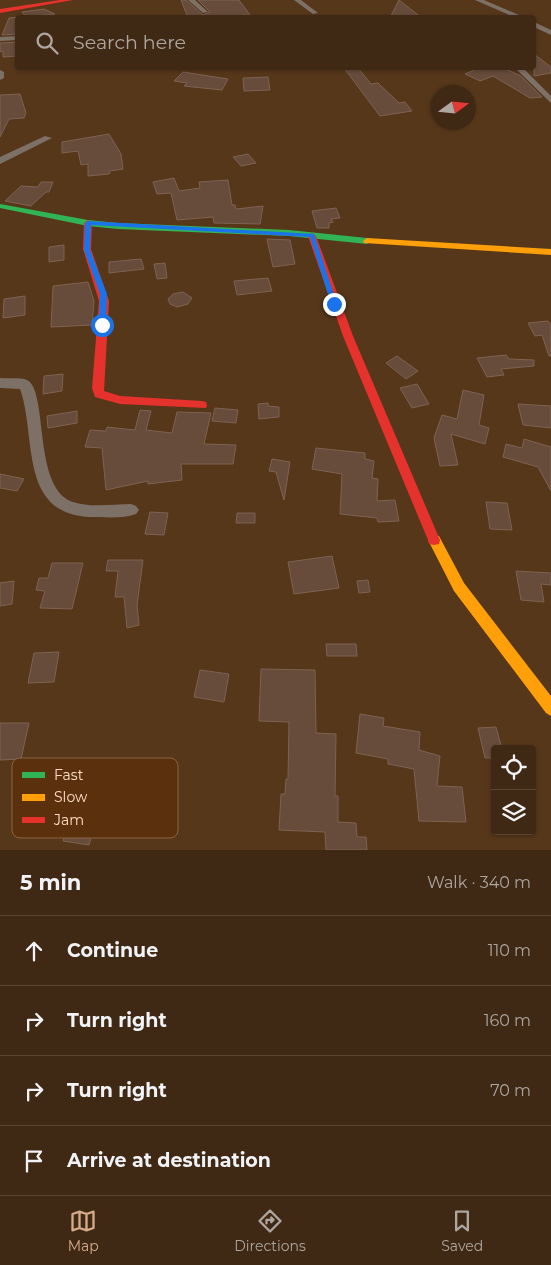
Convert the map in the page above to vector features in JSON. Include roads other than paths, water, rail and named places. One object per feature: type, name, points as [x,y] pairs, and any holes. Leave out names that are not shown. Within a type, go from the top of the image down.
[{"type":"street","points":[[0,11],[34,3],[70,0]]},
{"type":"street","points":[[191,0],[205,12]]},
{"type":"street","points":[[297,0],[314,13]]},
{"type":"street","points":[[478,0],[516,15]]},
{"type":"street","points":[[536,29],[551,33]]},
{"type":"street","points":[[0,39],[15,38]]},
{"type":"street","points":[[521,70],[551,100]]},
{"type":"street","points":[[0,72],[0,78]]},
{"type":"street","points":[[0,161],[48,138]]},
{"type":"street","points":[[0,206],[88,223],[551,252]]},
{"type":"street","points":[[88,223],[87,250],[104,301],[100,370],[97,388],[99,394],[120,400],[202,405]]},
{"type":"street","points":[[312,236],[334,304],[423,516],[448,567],[474,609],[532,678],[551,708]]},
{"type":"street","points":[[0,384],[24,384],[26,388],[32,408],[41,470],[54,498],[71,508],[131,510]]}]
